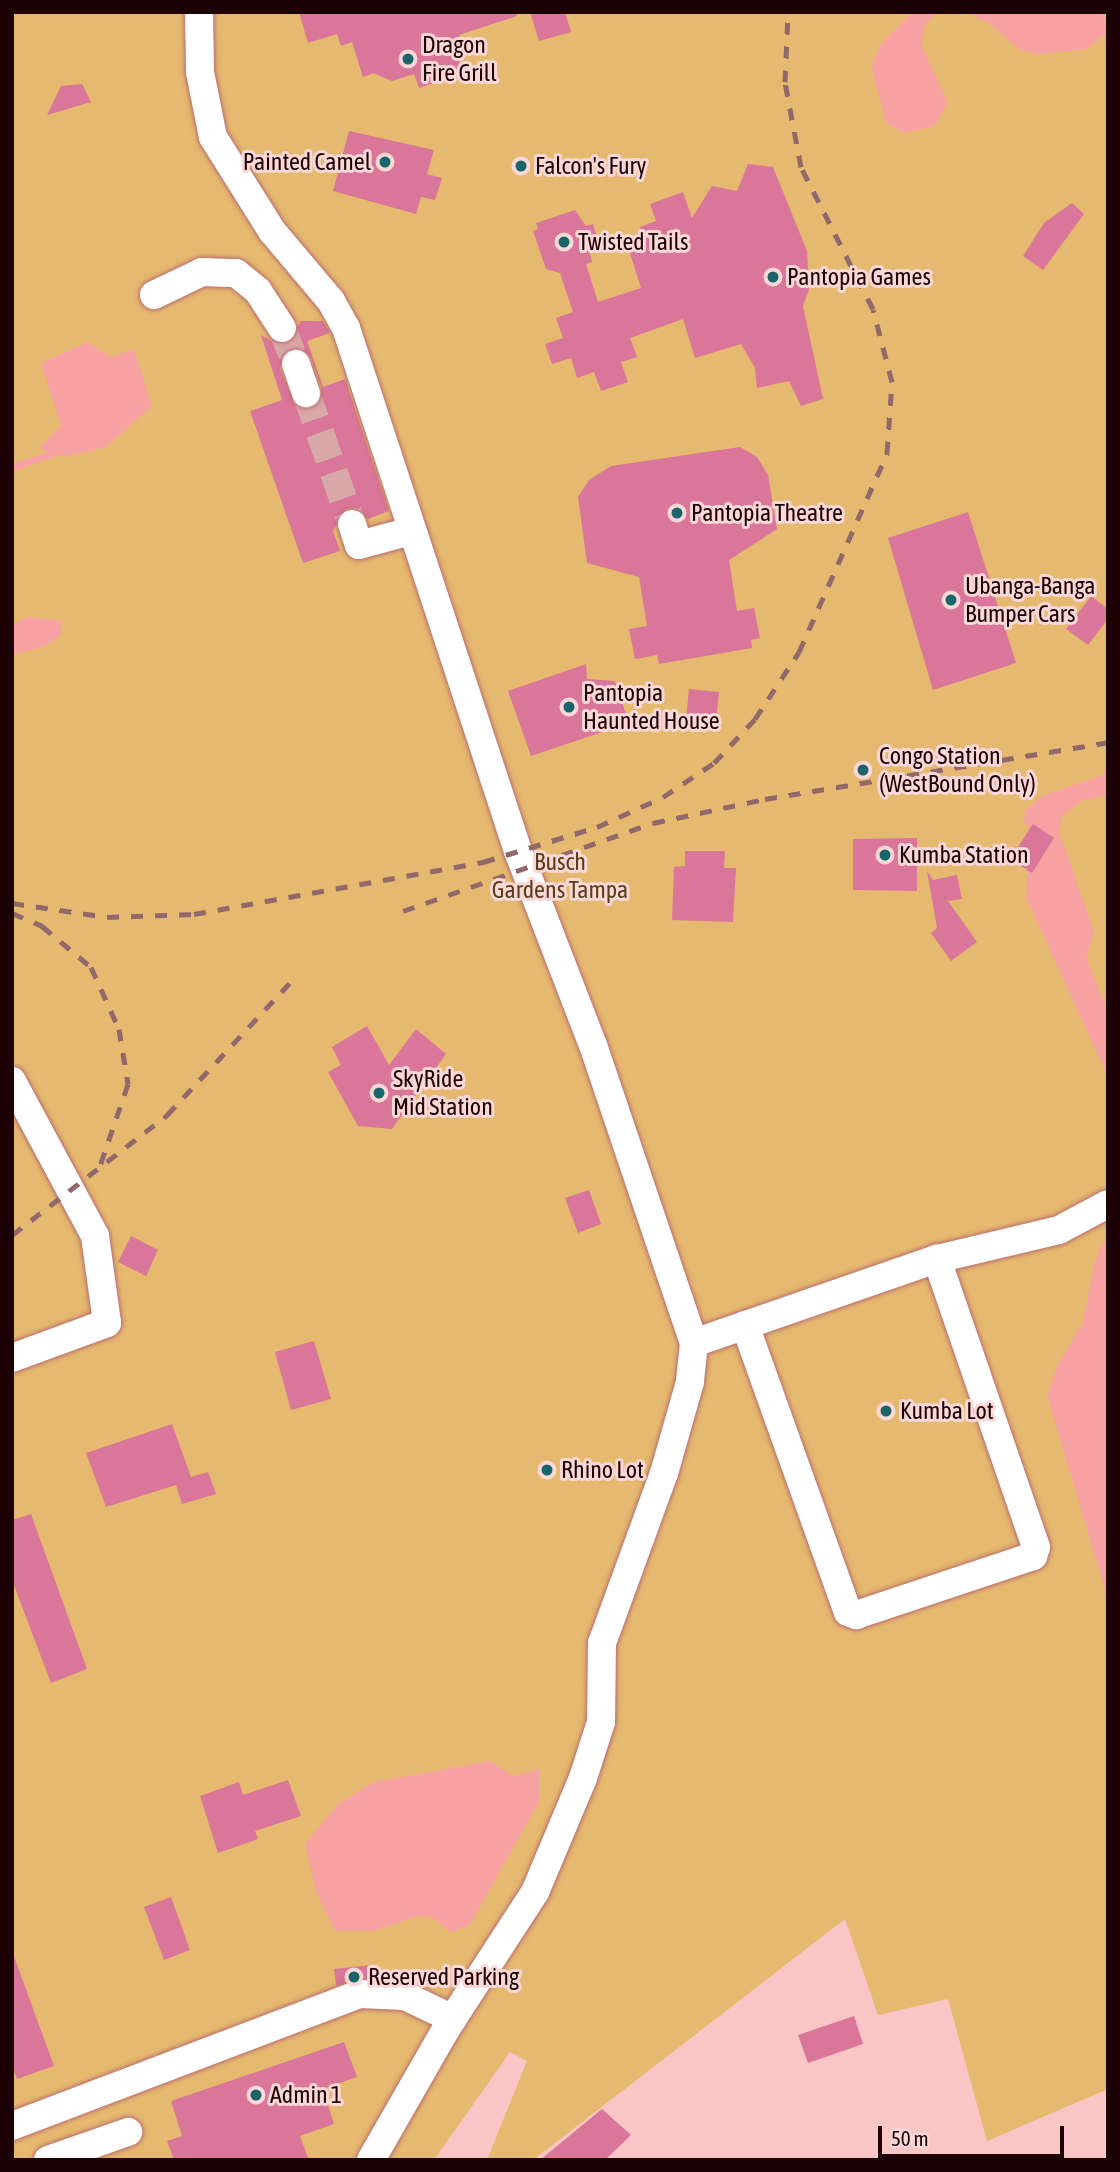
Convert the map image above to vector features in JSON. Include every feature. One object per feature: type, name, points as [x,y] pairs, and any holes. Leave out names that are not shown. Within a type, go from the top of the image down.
[{"type":"lane","points":[[199,12],[201,72],[213,137],[272,231],[340,315],[518,851],[593,1045],[694,1343],[690,1382],[664,1473],[602,1643],[601,1722],[583,1778],[535,1892],[453,2019],[371,2160]]},
{"type":"lane","points":[[153,295],[202,272],[236,273],[258,291],[282,328]]},
{"type":"lane","points":[[296,364],[306,393]]},
{"type":"lane","points":[[352,524],[359,545],[411,531]]},
{"type":"lane","points":[[12,1081],[95,1236],[107,1323],[12,1358]]},
{"type":"lane","points":[[694,1343],[937,1259],[1059,1230],[1108,1204]]},
{"type":"lane","points":[[744,1325],[848,1612],[856,1615],[1010,1564],[1033,1556],[1036,1547],[937,1259]]},
{"type":"lane","points":[[12,2126],[360,1994],[405,1996],[453,2019]]},
{"type":"lane","points":[[48,2160],[128,2132]]},
{"type":"green space","name":"Busch Gardens Tampa","points":[[12,12],[1108,12],[1108,2089],[987,2141],[948,1999],[878,2015],[845,1919],[533,2160],[487,2160],[527,2061],[510,2052],[434,2160],[12,2160]]},
{"type":"shaded area","points":[[913,12],[938,12],[926,23],[921,44],[948,103],[934,126],[905,133],[887,124],[871,66],[881,44]]},
{"type":"shaded area","points":[[965,12],[1103,12],[1108,31],[1087,49],[1038,54],[1020,50],[988,23]]},
{"type":"shaded area","points":[[87,342],[111,357],[134,349],[152,406],[106,447],[63,457],[39,448],[61,426],[41,363]]},
{"type":"shaded area","points":[[27,617],[62,621],[60,636],[43,647],[12,655],[12,625]]},
{"type":"shaded area","points":[[1108,773],[1108,795],[1081,801],[1062,816],[1059,831],[1094,932],[1086,957],[1108,1014],[1108,1077],[1026,897],[1031,832],[1024,821],[1025,811],[1042,796]]},
{"type":"shaded area","points":[[1108,1242],[1108,1600],[1047,1395],[1057,1366],[1082,1324],[1095,1263],[1101,1245]]},
{"type":"shaded area","points":[[490,1761],[513,1776],[539,1769],[539,1802],[469,1926],[451,1932],[432,1918],[418,1916],[374,1931],[335,1931],[317,1894],[305,1844],[339,1803],[374,1782]]},
{"type":"building","name":"Dragon Fire Grill","points":[[299,12],[516,12],[517,16],[459,35],[462,46],[455,48],[463,73],[419,88],[414,74],[392,81],[373,73],[363,77],[352,42],[341,46],[337,34],[308,43]]},
{"type":"building","name":"Dragon Fire Grill","points":[[530,12],[565,12],[571,32],[539,41]]},
{"type":"building","points":[[82,84],[91,102],[47,115],[61,86]]},
{"type":"building","name":"Painted Camel","points":[[349,131],[434,150],[427,174],[442,178],[435,200],[421,197],[416,214],[333,191]]},
{"type":"building","points":[[748,164],[773,167],[807,251],[809,290],[803,306],[823,399],[801,406],[789,381],[757,388],[755,368],[741,344],[695,358],[683,319],[630,338],[637,357],[621,362],[628,382],[601,391],[594,372],[577,378],[571,358],[552,364],[545,344],[563,338],[556,318],[573,312],[560,273],[546,269],[533,231],[538,229],[536,223],[575,210],[586,226],[593,224],[601,250],[590,253],[592,262],[586,264],[598,302],[641,288],[629,250],[645,244],[640,227],[656,221],[650,204],[683,192],[692,218],[712,186],[737,191]]},
{"type":"building","points":[[1072,203],[1084,214],[1043,270],[1023,256],[1044,223]]},
{"type":"building","points":[[301,321],[323,321],[330,333],[307,341],[323,387],[345,379],[389,511],[368,519],[356,508],[346,509],[333,531],[340,551],[303,563],[250,411],[282,400],[261,335],[275,343],[290,342]],"holes":[[[300,348],[311,358],[322,388],[319,403],[311,409],[295,405],[280,369],[284,353]]]},
{"type":"building","name":"Pantopia Theatre","points":[[740,447],[757,457],[768,475],[777,529],[729,560],[737,611],[754,608],[760,638],[751,640],[752,648],[659,664],[657,655],[635,659],[629,629],[647,626],[639,577],[587,563],[578,497],[589,480],[611,466]]},
{"type":"building","name":"Ubanga-Banga Bumper Cars","points":[[968,512],[1016,663],[933,690],[888,538]]},
{"type":"building","points":[[1091,596],[1108,609],[1108,619],[1088,645],[1066,629]]},
{"type":"building","name":"Pantopia Haunted House","points":[[586,664],[587,679],[615,681],[629,723],[531,756],[508,691]]},
{"type":"building","points":[[689,689],[719,692],[716,723],[686,720]]},
{"type":"building","points":[[1033,824],[1054,838],[1032,873],[1010,859]]},
{"type":"building","name":"Kumba Station","points":[[917,838],[917,891],[853,890],[853,839]]},
{"type":"building","points":[[685,851],[725,851],[724,868],[736,868],[733,922],[672,920],[674,867],[685,866]]},
{"type":"building","points":[[927,871],[933,880],[957,875],[962,899],[948,901],[977,942],[951,961],[931,933],[937,928]]},
{"type":"building","name":"SkyRide Mid Station","points":[[367,1026],[389,1065],[416,1029],[446,1054],[392,1129],[358,1126],[328,1072],[341,1065],[332,1047]]},
{"type":"building","points":[[589,1190],[601,1224],[578,1233],[565,1198]]},
{"type":"building","points":[[131,1236],[158,1250],[146,1276],[118,1262]]},
{"type":"building","points":[[314,1341],[331,1399],[291,1410],[275,1352]]},
{"type":"building","points":[[172,1424],[191,1477],[208,1472],[216,1494],[182,1504],[176,1485],[106,1507],[86,1453]]},
{"type":"building","points":[[31,1514],[87,1669],[51,1683],[12,1580],[12,1520]]},
{"type":"building","points":[[288,1780],[301,1816],[255,1831],[258,1839],[218,1853],[200,1796],[239,1782],[243,1795]]},
{"type":"building","points":[[171,1897],[190,1950],[164,1960],[144,1907]]},
{"type":"building","points":[[12,1951],[54,2066],[17,2079],[12,2065]]},
{"type":"building","name":"Reserved Parking","points":[[372,1965],[374,1978],[336,1985],[334,1969]]},
{"type":"building","points":[[854,2016],[863,2044],[808,2063],[798,2035]]},
{"type":"building","name":"Admin 1","points":[[344,2042],[357,2077],[323,2089],[334,2124],[300,2136],[309,2160],[174,2160],[167,2141],[182,2136],[171,2101]]},
{"type":"building","points":[[602,2109],[631,2135],[605,2160],[540,2160]]},
{"type":"waterway","points":[[12,467],[53,453]]},
{"type":"tunnel","points":[[282,328],[296,364]]},
{"type":"tunnel","points":[[306,393],[352,524]]},
{"type":"railway","points":[[12,903],[107,917],[194,914],[483,862],[597,827],[663,797],[714,763],[755,719],[799,652],[887,453],[892,382],[873,309],[801,167],[785,82],[788,12]]},
{"type":"railway","points":[[403,911],[653,823],[765,799],[1108,742]]},
{"type":"railway","points":[[12,913],[42,926],[91,967],[119,1029],[128,1084],[100,1166]]},
{"type":"railway","points":[[12,1235],[167,1115],[298,974]]},
{"type":"place","name":"Dragon Fire Grill","points":[[408,59]]},
{"type":"place","name":"Painted Camel","points":[[385,162]]},
{"type":"place","name":"Falcon's Fury","points":[[521,166]]},
{"type":"place","name":"Twisted Tails","points":[[564,242]]},
{"type":"place","name":"Pantopia Games","points":[[773,277]]},
{"type":"place","name":"Pantopia Theatre","points":[[677,513]]},
{"type":"place","name":"Ubanga-Banga Bumper Cars","points":[[951,600]]},
{"type":"place","name":"Pantopia Haunted House","points":[[569,707]]},
{"type":"place","name":"Congo Station (WestBound Only)","points":[[863,770]]},
{"type":"place","name":"Kumba Station","points":[[885,855]]},
{"type":"place","name":"SkyRide Mid Station","points":[[379,1093]]},
{"type":"place","name":"Kumba Lot","points":[[886,1411]]},
{"type":"place","name":"Rhino Lot","points":[[547,1470]]},
{"type":"place","name":"Reserved Parking","points":[[354,1977]]},
{"type":"place","name":"Admin 1","points":[[256,2095]]}]
